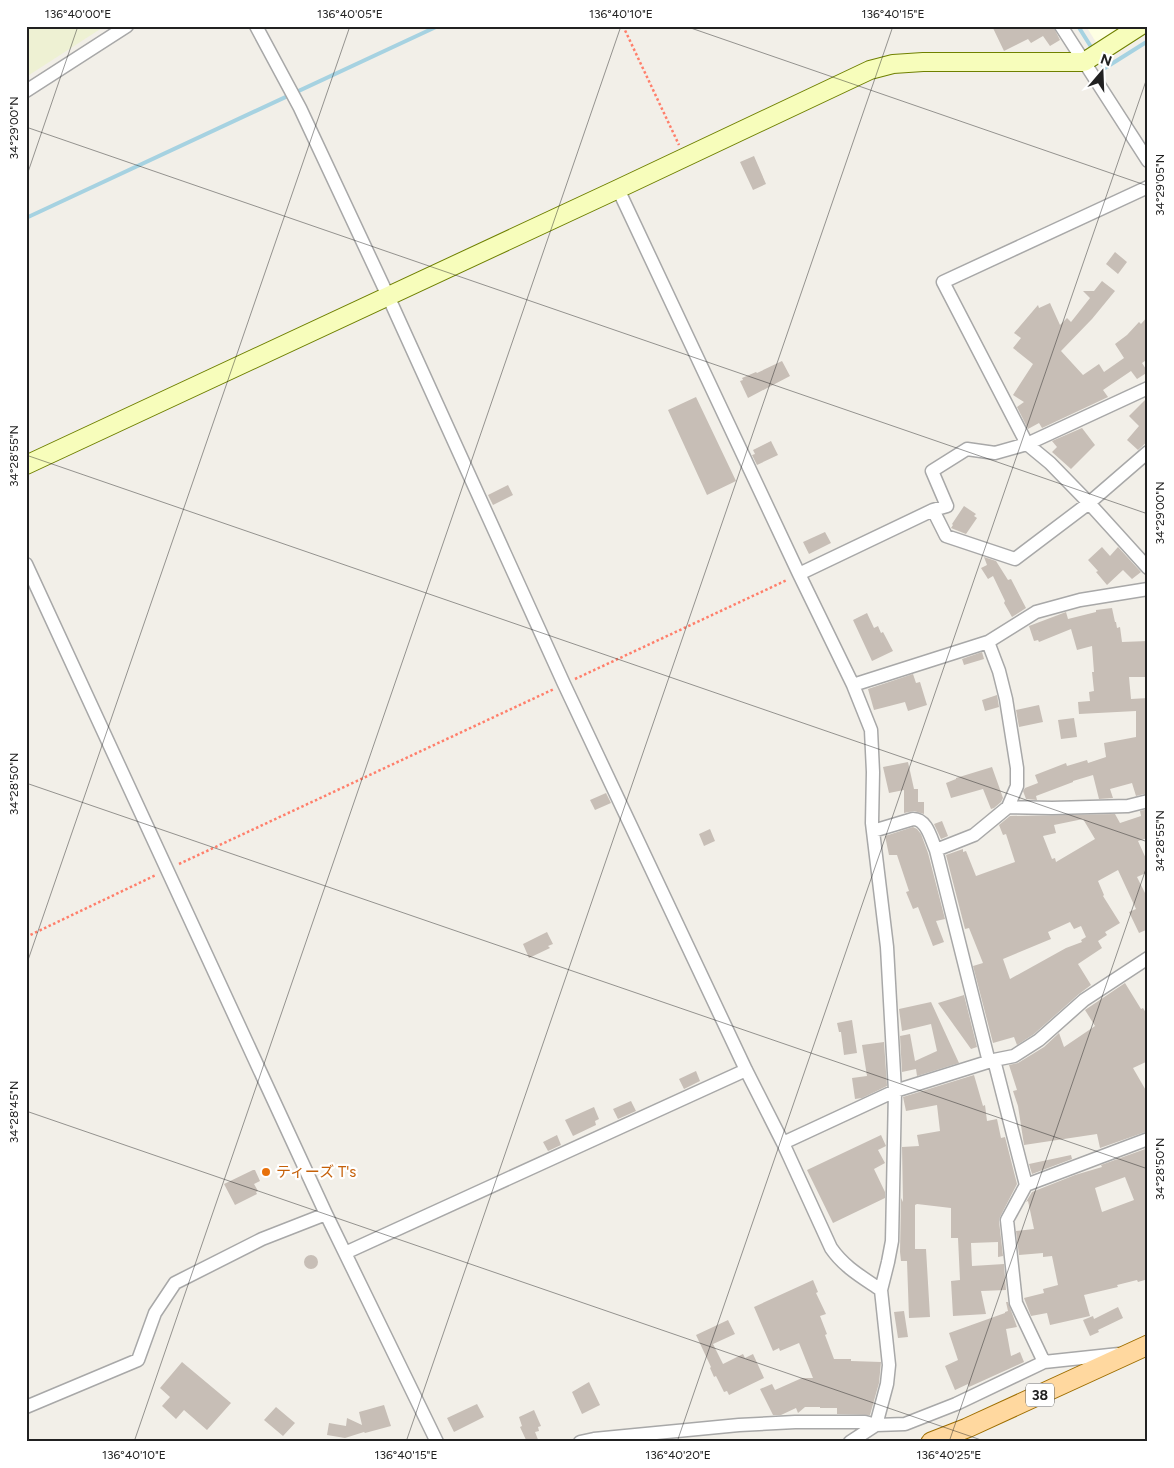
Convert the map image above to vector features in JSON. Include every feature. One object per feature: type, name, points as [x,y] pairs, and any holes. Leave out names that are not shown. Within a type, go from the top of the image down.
[{"type":"main road","name":"38","points":[[931,1442],[967,1428],[1141,1348]]},
{"type":"street","points":[[26,91],[127,26]]},
{"type":"street","points":[[256,26],[297,102],[388,296],[564,684],[831,1248],[849,1269],[881,1290]]},
{"type":"street","points":[[1061,26],[1148,161]]},
{"type":"street","points":[[26,465],[870,70],[893,64],[923,62],[1085,62],[1140,26]]},
{"type":"street","points":[[1148,187],[943,282],[1027,444],[1050,463],[1148,568]]},
{"type":"street","points":[[618,189],[853,685],[871,730],[873,831],[886,947],[895,1090],[892,1241],[881,1290],[889,1365],[887,1384],[876,1425],[850,1442]]},
{"type":"street","points":[[799,574],[933,510],[947,506],[932,471],[967,449],[995,453],[1027,444],[1148,388]]},
{"type":"street","points":[[933,510],[946,536],[1015,559],[1089,503],[1148,452]]},
{"type":"street","points":[[26,564],[326,1214],[437,1442]]},
{"type":"street","points":[[853,685],[988,642],[1036,612],[1080,600],[1148,589]]},
{"type":"street","points":[[936,850],[974,835],[1008,807],[1017,786],[1017,768],[1006,699],[999,671],[988,642]]},
{"type":"street","points":[[1008,807],[1128,806],[1148,801]]},
{"type":"street","points":[[873,831],[918,819],[924,823],[936,850],[1026,1185]]},
{"type":"street","points":[[782,1143],[895,1090],[1014,1056],[1038,1040],[1084,1000],[1148,958]]},
{"type":"street","points":[[345,1253],[746,1070]]},
{"type":"street","points":[[1044,1362],[1016,1302],[1007,1220],[1026,1185],[1148,1139]]},
{"type":"street","points":[[26,1407],[138,1360],[154,1313],[175,1283],[262,1239],[326,1214]]},
{"type":"street","points":[[580,1442],[739,1425],[795,1422],[865,1422],[876,1425],[905,1424],[956,1404],[1044,1362],[1141,1348]]},
{"type":"path","points":[[623,26],[684,157]]},
{"type":"path","points":[[26,937],[140,884],[167,869],[799,574]]},
{"type":"shaded area","points":[[26,26],[105,26],[26,77]]},
{"type":"shaded area","points":[[1086,26],[1125,26],[1097,44]]},
{"type":"building","points":[[992,26],[1053,26],[1060,40],[1050,46],[1043,36],[1031,43],[1028,39],[1004,51]]},
{"type":"building","points":[[754,156],[766,184],[753,190],[740,162]]},
{"type":"building","points":[[1115,252],[1127,262],[1118,274],[1106,264]]},
{"type":"building","points":[[1102,281],[1115,291],[1092,319],[1061,351],[1083,375],[1099,364],[1104,372],[1124,358],[1115,344],[1139,322],[1141,324],[1148,316],[1148,359],[1142,363],[1148,372],[1137,379],[1131,371],[1103,390],[1108,397],[1042,428],[1039,423],[1028,429],[1017,407],[1024,402],[1013,395],[1033,364],[1013,348],[1021,338],[1014,333],[1038,305],[1039,308],[1050,303],[1060,325],[1067,318],[1071,322],[1090,298],[1083,291],[1094,291]]},
{"type":"building","points":[[782,361],[790,376],[748,398],[740,381],[743,380],[742,378]]},
{"type":"building","points":[[696,397],[736,481],[707,495],[668,410]]},
{"type":"building","points":[[1148,397],[1148,441],[1138,450],[1127,440],[1139,426],[1129,416]]},
{"type":"building","points":[[1082,428],[1095,445],[1071,469],[1052,452],[1057,447],[1052,441]]},
{"type":"building","points":[[771,441],[778,455],[757,465],[752,455],[755,454],[753,450]]},
{"type":"building","points":[[508,485],[513,495],[493,505],[488,495]]},
{"type":"building","points":[[964,506],[976,514],[974,516],[977,518],[966,534],[951,528]]},
{"type":"building","points":[[825,532],[831,543],[809,554],[803,542]]},
{"type":"building","points":[[1102,547],[1110,556],[1118,547],[1141,572],[1132,579],[1123,570],[1107,585],[1088,560]]},
{"type":"building","points":[[984,557],[996,561],[1008,580],[1011,579],[1026,608],[1012,617],[993,576],[988,579],[981,568],[987,565]]},
{"type":"building","points":[[1112,608],[1117,628],[1120,627],[1122,642],[1148,641],[1148,677],[1129,677],[1131,699],[1148,698],[1148,793],[1136,796],[1132,783],[1110,789],[1113,798],[1099,799],[1093,775],[1036,796],[1037,800],[1026,799],[1023,791],[1025,788],[1038,783],[1035,775],[1066,763],[1067,766],[1087,760],[1088,763],[1106,757],[1104,743],[1136,737],[1136,711],[1079,714],[1078,702],[1090,701],[1089,692],[1094,691],[1092,646],[1077,650],[1071,629],[1039,642],[1038,640],[1034,641],[1029,626],[1066,612],[1068,619],[1096,612],[1096,610]]},
{"type":"building","points":[[867,613],[874,628],[878,626],[881,633],[883,632],[893,651],[872,661],[853,620]]},
{"type":"building","points":[[982,652],[984,659],[964,665],[962,659]]},
{"type":"building","points":[[913,674],[916,683],[920,682],[927,705],[908,711],[905,702],[874,710],[868,689]]},
{"type":"building","points":[[997,695],[999,707],[985,711],[982,700]]},
{"type":"building","points":[[1039,705],[1043,722],[1019,727],[1016,710]]},
{"type":"building","points":[[1074,718],[1077,737],[1061,739],[1058,720]]},
{"type":"building","points":[[908,762],[914,789],[918,789],[918,802],[924,802],[924,814],[914,811],[904,813],[904,790],[889,793],[883,767]]},
{"type":"building","points":[[992,767],[1003,798],[994,808],[991,809],[983,789],[951,798],[946,783]]},
{"type":"building","points":[[606,793],[611,803],[595,810],[590,800]]},
{"type":"building","points":[[1148,809],[1148,838],[1138,841],[1148,863],[1148,872],[1137,877],[1148,899],[1148,933],[1146,930],[1139,933],[1129,912],[1136,909],[1118,870],[1098,881],[1103,896],[1120,923],[1105,932],[1107,935],[1098,941],[1102,948],[1078,964],[1091,985],[1034,1034],[1017,1045],[1014,1037],[993,1043],[973,966],[983,963],[969,928],[965,929],[946,855],[963,849],[963,852],[966,851],[976,876],[1015,862],[1006,834],[1003,835],[999,825],[1010,816],[1115,814],[1120,823],[1141,816],[1140,811]],"holes":[[[1083,819],[1095,839],[1056,862],[1055,858],[1052,859],[1043,836],[1056,833],[1054,825]],[[1070,922],[1074,929],[1081,926],[1086,937],[1081,940],[1082,942],[1066,948],[1010,979],[1003,959],[1051,939],[1048,932]]]},
{"type":"building","points":[[942,821],[948,836],[941,839],[934,824]]},
{"type":"building","points":[[913,827],[921,834],[928,853],[945,919],[936,921],[944,942],[933,946],[918,907],[913,909],[906,892],[909,891],[897,855],[889,855],[885,836]]},
{"type":"building","points":[[710,829],[715,841],[704,846],[699,834]]},
{"type":"building","points":[[547,932],[553,944],[548,946],[550,948],[529,958],[523,944]]},
{"type":"building","points":[[1125,983],[1141,1009],[1143,1008],[1148,1016],[1148,1061],[1133,1068],[1148,1094],[1148,1131],[1100,1148],[1097,1134],[1024,1145],[1018,1106],[1013,1091],[1017,1090],[1009,1065],[1018,1063],[1044,1047],[1059,1033],[1064,1047],[1095,1026],[1085,1010]]},
{"type":"building","points":[[964,995],[977,1047],[971,1049],[938,1003]]},
{"type":"building","points":[[931,1002],[959,1063],[917,1076],[916,1069],[902,1072],[900,1036],[910,1034],[915,1061],[937,1051],[931,1024],[902,1031],[899,1009]]},
{"type":"building","points":[[852,1020],[857,1053],[844,1055],[841,1032],[839,1032],[837,1023]]},
{"type":"building","points":[[884,1042],[887,1086],[862,1098],[855,1099],[852,1078],[867,1076],[862,1045]]},
{"type":"building","points":[[696,1071],[700,1081],[684,1089],[679,1079]]},
{"type":"building","points":[[974,1075],[983,1106],[985,1105],[987,1121],[997,1119],[1001,1138],[1005,1137],[1017,1184],[999,1221],[1003,1256],[998,1257],[998,1242],[971,1243],[972,1266],[1004,1264],[1006,1290],[981,1291],[986,1314],[953,1316],[951,1281],[960,1280],[958,1238],[951,1238],[951,1208],[917,1204],[915,1205],[915,1249],[926,1249],[930,1317],[909,1318],[907,1261],[901,1261],[900,1252],[901,1198],[903,1202],[902,1147],[919,1146],[917,1135],[940,1131],[937,1105],[906,1111],[903,1097]]},
{"type":"building","points":[[631,1101],[636,1111],[618,1119],[613,1109]]},
{"type":"building","points":[[594,1107],[599,1119],[595,1121],[596,1125],[573,1136],[565,1120]]},
{"type":"building","points":[[557,1135],[561,1145],[548,1151],[543,1142]]},
{"type":"building","points":[[881,1135],[886,1146],[878,1150],[885,1163],[874,1169],[885,1192],[885,1198],[833,1223],[807,1170]]},
{"type":"building","points":[[1148,1148],[1148,1213],[1145,1214],[1148,1229],[1148,1279],[1117,1285],[1118,1287],[1084,1295],[1090,1316],[1050,1325],[1047,1313],[1031,1316],[1024,1298],[1044,1293],[1043,1289],[1058,1285],[1052,1256],[1043,1257],[1043,1253],[1019,1255],[1016,1231],[1034,1229],[1028,1201],[1026,1202],[1032,1192],[1075,1175],[1102,1167],[1101,1165]],"holes":[[[1125,1177],[1134,1200],[1102,1212],[1095,1188]]]},
{"type":"building","points":[[1071,1155],[1072,1159],[1032,1174],[1029,1164]]},
{"type":"building","points":[[255,1170],[260,1181],[254,1184],[258,1191],[256,1192],[257,1194],[235,1205],[224,1184]]},
{"type":"building","points":[[311,1255],[316,1257],[318,1262],[316,1267],[311,1269],[306,1267],[304,1262],[306,1257]]},
{"type":"building","points":[[813,1280],[818,1292],[816,1293],[826,1314],[820,1316],[834,1359],[881,1362],[879,1383],[870,1415],[837,1414],[837,1408],[805,1407],[798,1413],[796,1408],[781,1415],[773,1415],[760,1389],[772,1384],[775,1390],[802,1378],[813,1378],[799,1343],[780,1351],[779,1348],[773,1351],[754,1307]]},
{"type":"building","points":[[1006,1302],[1008,1302],[1017,1327],[1006,1329],[1011,1356],[1020,1352],[1024,1362],[969,1387],[968,1384],[955,1390],[945,1366],[958,1360],[949,1333],[1005,1313],[1008,1311]]},
{"type":"building","points":[[1118,1307],[1123,1318],[1090,1336],[1083,1320],[1093,1316],[1094,1319]]},
{"type":"building","points":[[904,1311],[908,1337],[898,1338],[894,1312]]},
{"type":"building","points":[[728,1320],[735,1334],[713,1344],[723,1364],[743,1354],[745,1358],[753,1354],[764,1378],[729,1395],[727,1391],[724,1392],[716,1376],[714,1377],[696,1335]]},
{"type":"building","points":[[182,1362],[231,1403],[207,1430],[184,1410],[176,1419],[162,1406],[170,1397],[160,1388]]},
{"type":"building","points":[[589,1382],[600,1405],[582,1414],[572,1392]]},
{"type":"building","points":[[477,1404],[484,1417],[454,1432],[447,1418]]},
{"type":"building","points":[[384,1405],[391,1426],[345,1438],[327,1435],[329,1423],[346,1426],[347,1418],[362,1425],[359,1412]]},
{"type":"building","points":[[276,1407],[295,1423],[283,1436],[264,1420]]},
{"type":"building","points":[[534,1410],[541,1426],[538,1427],[539,1431],[535,1432],[539,1442],[527,1442],[520,1427],[522,1426],[519,1417]]},
{"type":"waterway","points":[[26,218],[438,26]]},
{"type":"waterway","points":[[1078,26],[1093,50]]},
{"type":"waterway","points":[[1098,58],[1105,68],[1148,41]]},
{"type":"place","name":"ティーズ T's","points":[[266,1172]]}]
